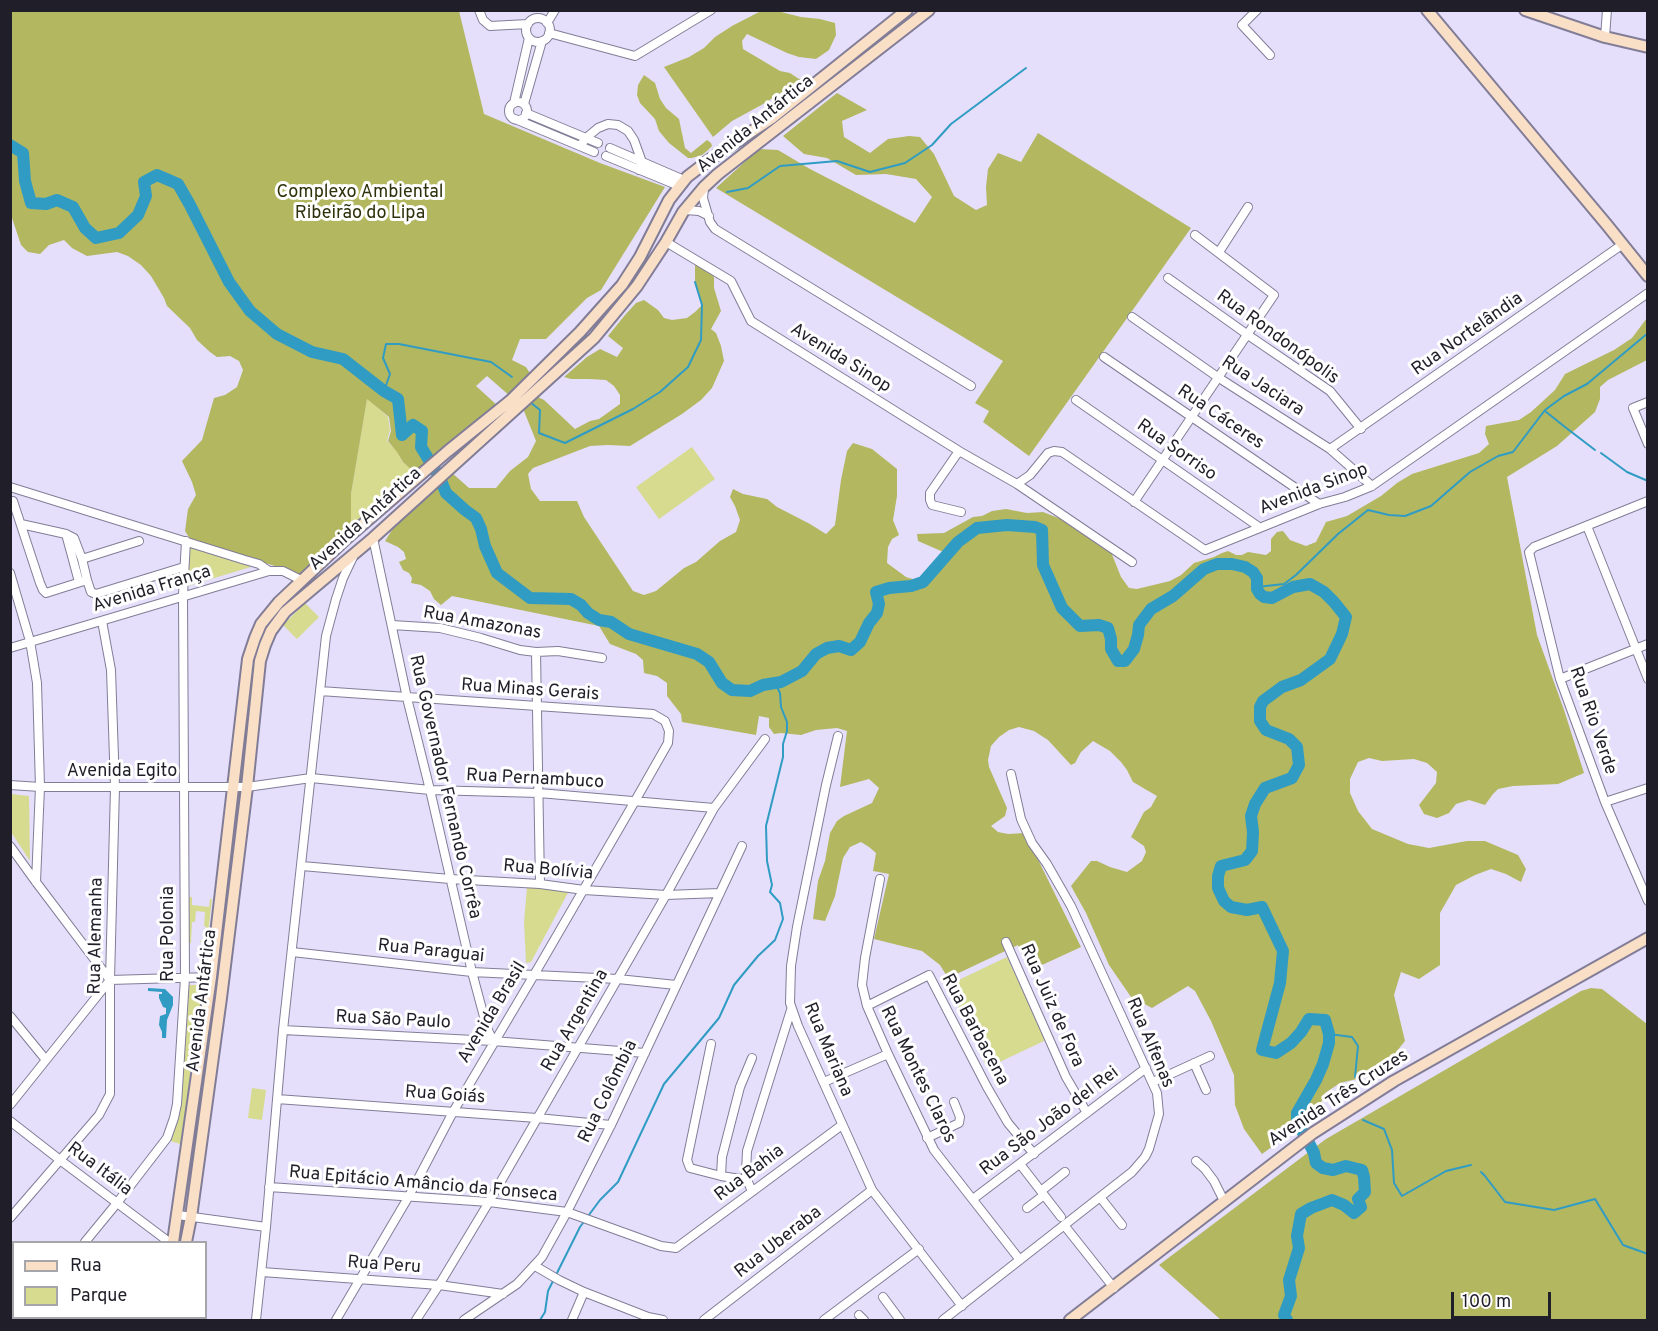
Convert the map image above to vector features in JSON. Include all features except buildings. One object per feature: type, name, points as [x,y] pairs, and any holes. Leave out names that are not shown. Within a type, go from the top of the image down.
[{"type":"main road","name":"Avenida Antártica","points":[[171,1241],[178,1215],[211,977],[248,659],[261,624],[269,612],[301,580],[347,538],[510,401],[604,307],[640,257],[680,185],[697,168],[772,118],[907,10]]},
{"type":"main road","name":"Avenida Antártica","points":[[186,1241],[247,787],[260,661],[272,631],[285,612],[373,538],[594,338],[637,286],[677,221],[704,187],[737,158],[928,10]]},
{"type":"main road","points":[[1426,10],[1623,244],[1647,276]]},
{"type":"main road","points":[[1525,10],[1605,37],[1647,46]]},
{"type":"main road","points":[[697,168],[707,172],[704,187]]},
{"type":"main road","points":[[680,185],[676,208],[680,212],[685,210]]},
{"type":"main road","points":[[301,580],[313,589]]},
{"type":"main road","points":[[216,926],[229,928]]},
{"type":"main road","name":"Avenida Três Cruzes","points":[[1070,1320],[1313,1132],[1423,1064],[1647,938]]},
{"type":"street","points":[[479,10],[483,20],[490,26],[532,18],[541,19],[547,23]]},
{"type":"street","points":[[515,119],[521,119],[525,109],[542,41],[549,33],[547,23],[555,10]]},
{"type":"street","points":[[549,33],[635,56],[711,10]]},
{"type":"street","points":[[1257,10],[1242,25],[1270,55]]},
{"type":"street","points":[[1605,37],[1607,10]]},
{"type":"street","points":[[514,103],[529,38],[526,31],[532,18]]},
{"type":"street","points":[[529,38],[542,41]]},
{"type":"street","points":[[519,102],[525,109],[596,142],[592,151],[515,119],[508,111],[509,107],[519,102]]},
{"type":"street","points":[[580,146],[598,128],[608,124],[618,125],[631,134],[640,166]]},
{"type":"street","points":[[640,166],[609,158],[612,149],[640,166],[680,185]]},
{"type":"street","points":[[704,187],[703,198],[710,222],[715,229],[971,386]]},
{"type":"street","points":[[1219,252],[1248,207]]},
{"type":"street","points":[[685,210],[699,211],[709,216]]},
{"type":"street","points":[[1134,502],[1274,295],[1196,235]]},
{"type":"street","name":"Avenida Sinop","points":[[666,242],[731,281],[751,321],[959,451],[1017,484],[1132,562]]},
{"type":"street","name":"Rua Nortelândia","points":[[1330,449],[1623,244]]},
{"type":"street","name":"Rua Rondonópolis","points":[[1168,278],[1330,391],[1361,429]]},
{"type":"street","name":"Avenida Sinop","points":[[1017,484],[1030,475],[1048,453],[1062,452],[1204,550],[1319,504],[1372,486],[1647,293]]},
{"type":"street","name":"Rua Jaciara","points":[[1132,317],[1219,378],[1330,449],[1372,486]]},
{"type":"street","name":"Rua Cáceres","points":[[1104,357],[1319,504]]},
{"type":"street","name":"Rua Sorriso","points":[[1076,400],[1259,527]]},
{"type":"street","points":[[1647,402],[1633,408],[1647,444]]},
{"type":"street","points":[[959,451],[930,493],[930,501],[932,505],[962,512]]},
{"type":"street","points":[[10,487],[259,564],[269,571]]},
{"type":"street","points":[[13,501],[43,590],[46,593],[83,581]]},
{"type":"street","points":[[1647,501],[1587,526],[1647,679]]},
{"type":"street","points":[[21,524],[66,534],[74,538],[82,559],[83,581]]},
{"type":"street","name":"Rua Rio Verde","points":[[1587,526],[1534,547],[1529,552],[1560,679],[1605,802],[1647,901]]},
{"type":"street","points":[[66,534],[83,581],[91,592],[96,594],[184,567]]},
{"type":"street","name":"Rua Governador Fernando Corrêa","points":[[373,538],[407,698],[472,972],[487,1028],[493,1041]]},
{"type":"street","points":[[183,595],[186,541]]},
{"type":"street","points":[[82,559],[139,542]]},
{"type":"street","points":[[256,1320],[283,1030],[326,636],[343,578],[356,551]]},
{"type":"street","name":"Avenida França","points":[[10,648],[269,571],[282,571],[301,580]]},
{"type":"street","points":[[10,573],[30,641],[37,683],[40,787],[36,882]]},
{"type":"street","name":"Rua Polonia","points":[[86,1241],[167,1138],[177,1104],[185,978],[183,595]]},
{"type":"street","name":"Rua Alemanha","points":[[10,1218],[99,1115],[110,1094],[110,980],[116,787],[111,670],[102,621]]},
{"type":"street","name":"Rua Amazonas","points":[[392,625],[440,628],[520,650],[558,651],[602,658]]},
{"type":"street","points":[[1560,679],[1647,644]]},
{"type":"street","points":[[536,652],[540,884]]},
{"type":"street","name":"Rua Minas Gerais","points":[[320,691],[654,714],[665,721]]},
{"type":"street","name":"Avenida Brasil","points":[[336,1320],[409,1196],[493,1041],[584,890],[668,743],[669,731],[665,721]]},
{"type":"street","name":"Rua Mariana","points":[[838,736],[797,927],[791,966],[790,1003],[798,1026],[872,1190],[962,1306]]},
{"type":"street","name":"Rua Argentina","points":[[416,1320],[489,1202],[714,808],[765,739]]},
{"type":"street","name":"Rua Alfenas","points":[[943,1320],[1132,1172],[1149,1149],[1159,1114],[1157,1093],[1153,1082],[1071,906],[1032,843],[1021,819],[1011,774]]},
{"type":"street","name":"Rua Pernambuco","points":[[247,787],[311,778],[430,790],[539,793],[714,808]]},
{"type":"street","name":"Avenida Egito","points":[[10,785],[247,787]]},
{"type":"street","points":[[1605,802],[1647,788]]},
{"type":"street","points":[[10,846],[110,980]]},
{"type":"street","name":"Rua Colômbia","points":[[464,1320],[517,1284],[542,1257],[611,1125],[742,846]]},
{"type":"street","name":"Rua Bolívia","points":[[302,866],[450,879],[540,884],[584,890],[666,895],[720,893]]},
{"type":"street","name":"Rua Montes Claros","points":[[880,879],[862,985],[867,1006],[927,1138],[1020,1260]]},
{"type":"street","name":"Rua Juiz de Fora","points":[[1006,942],[1066,1077],[1087,1113]]},
{"type":"street","name":"Rua Paraguai","points":[[292,952],[472,972],[618,979],[676,985]]},
{"type":"street","name":"Rua Barbacena","points":[[867,1006],[929,975],[1008,1124],[1034,1154]]},
{"type":"street","points":[[10,1105],[110,980],[211,977]]},
{"type":"street","points":[[752,1191],[747,1180],[747,1151],[792,1009]]},
{"type":"street","points":[[10,1016],[46,1060]]},
{"type":"street","name":"Rua São Paulo","points":[[283,1030],[493,1041],[645,1053]]},
{"type":"street","points":[[711,1044],[687,1160],[690,1168],[747,1180]]},
{"type":"street","points":[[824,1082],[888,1054]]},
{"type":"street","points":[[1153,1082],[1210,1056]]},
{"type":"street","points":[[721,1176],[722,1157],[740,1087],[752,1058]]},
{"type":"street","points":[[1194,1063],[1206,1090]]},
{"type":"street","name":"Rua São João del Rei","points":[[973,1199],[1146,1068]]},
{"type":"street","name":"Rua Goiás","points":[[277,1100],[611,1125]]},
{"type":"street","points":[[927,1138],[959,1123],[960,1118],[954,1102]]},
{"type":"street","name":"Rua Itália","points":[[10,1121],[170,1241]]},
{"type":"street","name":"Rua Bahia","points":[[676,1248],[843,1125]]},
{"type":"street","points":[[1196,1161],[1214,1181],[1224,1201]]},
{"type":"street","points":[[1020,1164],[1061,1217]]},
{"type":"street","points":[[1027,1208],[1065,1172]]},
{"type":"street","name":"Rua Epitácio Amâncio da Fonseca","points":[[269,1187],[489,1202],[567,1212],[661,1246],[676,1248]]},
{"type":"street","name":"Rua Uberaba","points":[[704,1320],[872,1190]]},
{"type":"street","points":[[1100,1197],[1122,1225]]},
{"type":"street","points":[[178,1215],[266,1227]]},
{"type":"street","points":[[1064,1226],[1114,1288]]},
{"type":"street","points":[[824,1320],[918,1249]]},
{"type":"street","points":[[535,1266],[584,1292],[648,1319],[663,1320]]},
{"type":"street","name":"Rua Peru","points":[[262,1272],[439,1285],[503,1294]]},
{"type":"street","points":[[572,1320],[584,1292]]},
{"type":"street","points":[[883,1298],[900,1320]]},
{"type":"green space","name":"Complexo Ambiental Ribeirão do Lipa","points":[[10,11],[459,11],[484,114],[600,163],[665,187],[601,290],[587,298],[546,339],[520,339],[512,360],[526,367],[533,378],[510,396],[487,376],[476,386],[498,406],[416,474],[403,462],[388,441],[391,431],[389,417],[367,399],[351,494],[351,527],[300,574],[190,539],[185,531],[188,509],[196,495],[182,461],[202,440],[214,398],[225,395],[237,387],[243,370],[239,361],[230,356],[217,357],[197,340],[190,328],[167,306],[151,276],[128,256],[117,252],[87,256],[72,248],[64,240],[49,245],[40,254],[28,252],[21,245],[11,215]]},
{"type":"green space","points":[[761,11],[777,11],[835,23],[836,35],[829,50],[816,59],[787,53],[747,34],[742,41],[743,49],[780,71],[790,73],[799,79],[805,77],[732,121],[713,137],[664,67],[689,57],[732,26]]},
{"type":"green space","points":[[644,75],[655,83],[660,99],[666,108],[679,119],[685,148],[691,153],[707,140],[711,143],[712,146],[702,155],[688,158],[669,143],[659,131],[655,119],[640,103],[637,95],[638,85]]},
{"type":"green space","points":[[837,93],[867,110],[842,121],[844,137],[870,153],[888,139],[920,137],[934,154],[954,196],[976,210],[987,205],[988,169],[998,153],[1021,162],[1038,133],[1191,228],[1029,456],[983,422],[989,411],[975,403],[1003,361],[716,188],[759,149],[778,150],[915,223],[932,197],[916,179],[886,174],[856,175],[827,158],[804,154],[783,136]]},
{"type":"green space","points":[[695,261],[705,266],[714,277],[714,288],[721,311],[711,329],[716,333],[724,361],[712,388],[701,400],[682,414],[630,446],[590,446],[533,468],[528,474],[531,489],[540,501],[577,501],[584,517],[633,591],[644,595],[656,591],[720,541],[736,532],[740,520],[730,497],[733,489],[743,494],[767,499],[826,534],[835,525],[847,451],[853,443],[872,449],[897,469],[897,496],[893,520],[899,535],[892,539],[888,547],[887,563],[906,577],[922,582],[948,554],[918,541],[917,534],[944,533],[973,517],[1006,509],[1027,513],[1043,512],[1071,523],[1111,552],[1121,577],[1129,588],[1137,589],[1170,581],[1194,563],[1228,551],[1236,555],[1248,552],[1266,555],[1271,551],[1271,539],[1277,532],[1283,531],[1290,540],[1306,546],[1316,542],[1326,522],[1347,516],[1412,474],[1479,453],[1489,444],[1485,434],[1486,426],[1519,420],[1531,412],[1555,390],[1565,374],[1614,350],[1632,338],[1647,318],[1647,360],[1608,380],[1600,387],[1600,399],[1595,412],[1557,446],[1507,477],[1537,635],[1584,773],[1558,784],[1498,789],[1485,805],[1469,800],[1456,804],[1449,813],[1437,818],[1424,814],[1419,805],[1436,783],[1437,772],[1427,763],[1414,759],[1382,761],[1369,758],[1358,762],[1350,779],[1350,793],[1358,811],[1372,829],[1408,844],[1429,848],[1467,841],[1485,841],[1518,855],[1526,869],[1521,882],[1491,869],[1456,885],[1440,913],[1440,965],[1419,979],[1401,972],[1394,995],[1405,1041],[1388,1062],[1365,1077],[1340,1083],[1325,1093],[1316,1115],[1262,1154],[1244,1129],[1235,1105],[1234,1075],[1211,1021],[1195,991],[1188,986],[1152,1008],[1131,997],[1109,965],[1086,913],[1071,886],[1091,861],[1127,872],[1142,861],[1146,852],[1144,846],[1131,837],[1144,812],[1151,807],[1157,796],[1133,782],[1121,762],[1110,751],[1093,741],[1071,765],[1048,740],[1034,731],[1019,727],[999,737],[991,746],[988,760],[1007,808],[1005,816],[991,826],[998,832],[1025,833],[1081,947],[1029,971],[1018,945],[948,978],[940,965],[922,951],[874,939],[889,874],[873,871],[876,853],[861,842],[850,847],[843,858],[835,896],[825,921],[813,919],[818,881],[825,861],[830,833],[837,821],[844,816],[872,803],[879,788],[869,779],[840,787],[847,731],[837,728],[816,730],[801,735],[774,734],[769,727],[769,718],[759,716],[756,735],[682,722],[681,714],[667,696],[667,683],[657,676],[644,673],[643,660],[636,654],[610,644],[599,626],[452,596],[441,605],[430,591],[421,585],[411,583],[412,578],[403,570],[399,562],[406,559],[404,552],[385,541],[392,530],[451,472],[469,488],[496,488],[510,471],[528,457],[536,441],[522,406],[536,396],[544,400],[575,429],[599,419],[620,404],[620,395],[606,380],[564,377],[600,349],[617,357],[623,348],[608,336],[636,303],[644,300],[658,310],[664,318],[672,320],[687,318],[695,312],[702,305],[695,282]]},
{"type":"green space","points":[[367,398],[388,417],[390,430],[387,441],[397,451],[402,461],[416,474],[351,527],[351,494]]},
{"type":"green space","points":[[692,447],[715,479],[659,519],[636,487]]},
{"type":"green space","points":[[188,546],[254,566],[188,586],[186,583]]},
{"type":"green space","points":[[305,603],[319,617],[297,639],[283,625]]},
{"type":"green space","points":[[11,794],[29,796],[30,861],[11,832]]},
{"type":"green space","points":[[527,887],[570,889],[531,962],[526,963],[524,922]]},
{"type":"green space","points":[[188,897],[192,897],[192,905],[209,907],[210,899],[212,899],[207,943],[200,942],[206,940],[205,912],[196,911],[195,922],[192,922],[191,943],[187,943]]},
{"type":"green space","points":[[1007,957],[1046,1040],[987,1068],[948,985]]},
{"type":"green space","points":[[188,985],[205,987],[183,1145],[171,1141],[177,1120]]},
{"type":"green space","points":[[1591,988],[1602,989],[1647,1024],[1647,1320],[1221,1320],[1159,1265],[1326,1139],[1581,991]]},
{"type":"green space","points":[[252,1088],[266,1090],[262,1120],[248,1118]]},
{"type":"water","points":[[148,988],[165,989],[173,997],[173,1005],[167,1020],[166,1038],[162,1038],[159,1025],[160,1016],[166,1014],[166,1008],[163,1007],[159,998],[162,992],[148,991]]},
{"type":"waterway","points":[[727,192],[748,188],[780,166],[837,161],[870,172],[905,163],[932,145],[951,124],[1026,68]]},
{"type":"waterway","points":[[10,145],[23,153],[25,181],[31,203],[46,204],[57,200],[73,207],[85,228],[96,238],[119,233],[138,215],[146,196],[144,182],[157,175],[178,184],[229,282],[250,311],[277,334],[312,352],[343,359],[398,399],[402,435],[413,425],[422,431],[421,447],[440,478],[446,493],[476,518],[497,573],[530,598],[571,599],[599,620],[611,622],[629,634],[697,654],[709,662],[722,683],[732,690],[750,691],[763,685],[781,682],[802,671],[816,654],[827,648],[839,646],[851,650],[860,642],[869,623],[877,613],[879,604],[876,592],[923,582],[958,542],[977,528],[1007,525],[1035,527],[1042,530],[1043,565],[1062,608],[1080,626],[1099,625],[1108,628],[1111,649],[1118,661],[1125,661],[1134,649],[1139,625],[1151,609],[1173,596],[1204,569],[1217,564],[1232,564],[1245,567],[1253,572],[1257,578],[1257,589],[1264,597],[1272,598],[1293,587],[1310,584],[1324,592],[1346,617],[1342,634],[1330,659],[1301,680],[1282,687],[1263,701],[1260,707],[1260,721],[1266,730],[1289,739],[1297,747],[1299,765],[1292,778],[1265,788],[1251,816],[1252,851],[1245,860],[1221,866],[1218,876],[1218,888],[1224,901],[1231,907],[1247,910],[1262,907],[1283,951],[1280,983],[1262,1050],[1276,1053],[1291,1043],[1309,1019],[1325,1020],[1329,1043],[1316,1080],[1297,1113],[1297,1124],[1314,1153],[1316,1163],[1323,1168],[1333,1170],[1346,1166],[1362,1170],[1364,1177],[1365,1192],[1358,1199],[1361,1207],[1354,1213],[1344,1205],[1332,1200],[1301,1214],[1297,1236],[1299,1248],[1289,1280],[1291,1296],[1284,1315],[1287,1320]]},
{"type":"waterway","points":[[530,402],[540,410],[539,433],[565,443],[633,409],[660,392],[688,367],[701,340],[702,305],[695,282]]},
{"type":"waterway","points":[[1257,587],[1284,584],[1338,534],[1368,510],[1405,516],[1431,506],[1470,472],[1498,456],[1513,452],[1545,410],[1564,396],[1587,384],[1648,333]]},
{"type":"waterway","points":[[384,391],[390,374],[383,358],[386,344],[399,344],[491,362],[512,377]]},
{"type":"waterway","points":[[1545,411],[1595,450]]},
{"type":"waterway","points":[[1601,453],[1627,472],[1648,481]]},
{"type":"waterway","points":[[540,1320],[545,1312],[548,1291],[580,1227],[600,1200],[618,1182],[664,1084],[719,1018],[734,985],[775,940],[783,919],[780,903],[770,892],[772,885],[767,861],[766,826],[787,731],[780,693],[775,683]]},
{"type":"waterway","points":[[1329,1034],[1352,1037],[1358,1046],[1355,1077]]},
{"type":"waterway","points":[[1363,1120],[1384,1129],[1392,1150],[1394,1183],[1402,1196],[1446,1171],[1471,1165]]},
{"type":"waterway","points":[[1481,1172],[1505,1202],[1554,1210],[1595,1199],[1623,1245],[1648,1254]]}]
